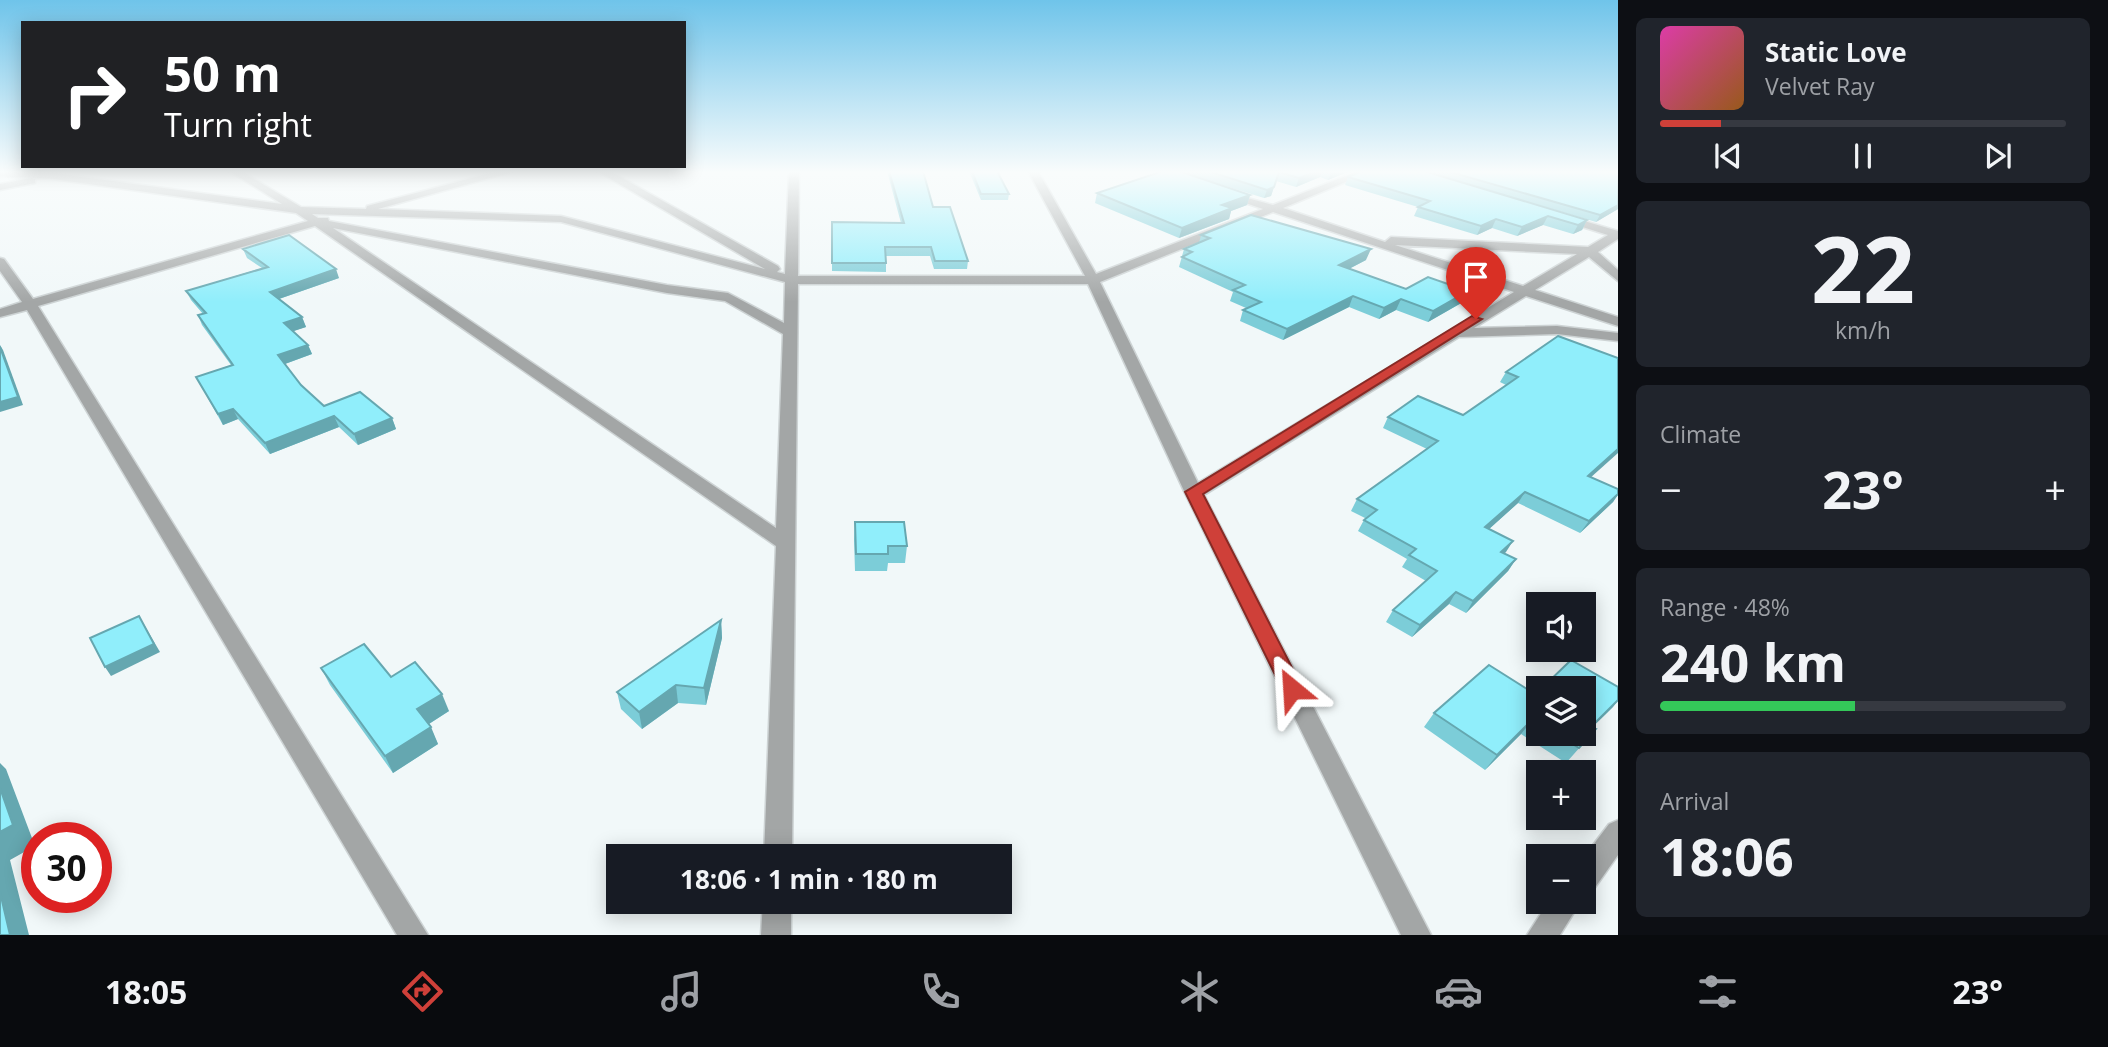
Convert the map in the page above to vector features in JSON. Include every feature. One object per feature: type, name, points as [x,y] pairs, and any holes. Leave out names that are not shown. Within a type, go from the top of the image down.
[{"type":"street","points":[[306,215],[786,544]]},
{"type":"street","points":[[0,313],[344,215]]},
{"type":"street","points":[[407,215],[561,219],[792,280],[1093,280],[1256,215]]},
{"type":"street","points":[[678,215],[792,280]]},
{"type":"street","points":[[778,844],[793,215]]},
{"type":"street","points":[[1057,215],[1093,280],[1194,492],[1416,935]]},
{"type":"street","points":[[1292,215],[1618,322]]},
{"type":"street","points":[[1551,215],[1618,234]]},
{"type":"street","points":[[317,222],[667,289],[728,297],[790,331]]},
{"type":"street","points":[[1194,492],[1618,234]]},
{"type":"street","points":[[1369,240],[1590,251],[1618,277]]},
{"type":"street","points":[[0,262],[30,304],[413,935]]},
{"type":"street","points":[[1453,333],[1557,330],[1618,337]]},
{"type":"street","points":[[1596,863],[1618,833]]},
{"type":"street","points":[[776,935],[777,914]]},
{"type":"street","points":[[1542,935],[1557,914]]},
{"type":"building","points":[[902,215],[953,215],[968,261],[935,261],[931,247],[885,247],[886,263],[832,263],[832,222],[904,223]]},
{"type":"building","points":[[1150,215],[1215,215],[1182,228]]},
{"type":"building","points":[[1251,215],[1371,249],[1339,265],[1406,289],[1428,277],[1468,291],[1433,311],[1401,299],[1384,308],[1353,296],[1287,329],[1243,310],[1261,302],[1233,290],[1245,285],[1182,257],[1192,252],[1184,249],[1210,238],[1201,235]]},
{"type":"building","points":[[1443,215],[1569,215],[1587,220],[1578,225],[1548,216],[1522,227],[1496,219],[1481,226]]},
{"type":"building","points":[[289,235],[336,269],[270,292],[302,317],[284,323],[308,345],[278,355],[301,385],[324,406],[360,392],[392,418],[354,434],[334,416],[265,443],[233,409],[218,414],[196,377],[233,365],[198,315],[206,313],[186,291],[268,267],[243,249]]},
{"type":"building","points":[[1558,336],[1618,358],[1618,449],[1588,476],[1618,489],[1618,494],[1589,521],[1525,492],[1485,527],[1513,541],[1501,552],[1516,559],[1473,601],[1456,592],[1420,625],[1393,610],[1437,571],[1409,555],[1416,549],[1364,520],[1377,510],[1357,499],[1438,441],[1388,417],[1418,396],[1463,415],[1518,377],[1506,372]]},
{"type":"building","points":[[0,347],[18,397],[0,402]]},
{"type":"building","points":[[855,522],[904,522],[907,546],[888,546],[888,554],[856,554]]},
{"type":"building","points":[[139,616],[154,644],[105,667],[90,638]]},
{"type":"building","points":[[721,620],[704,688],[676,685],[639,712],[617,692]]},
{"type":"building","points":[[364,644],[391,677],[415,662],[442,694],[417,709],[431,727],[385,756],[321,668]]},
{"type":"building","points":[[1569,662],[1574,662],[1618,687],[1618,700],[1596,722],[1596,676],[1554,676]]},
{"type":"building","points":[[1489,665],[1526,688],[1526,726],[1497,755],[1434,713]]},
{"type":"building","points":[[0,788],[13,825],[0,832]]},
{"type":"building","points":[[0,892],[10,935],[0,935]]},
{"type":"route","points":[[1292,689],[1194,492],[1476,319]]}]
